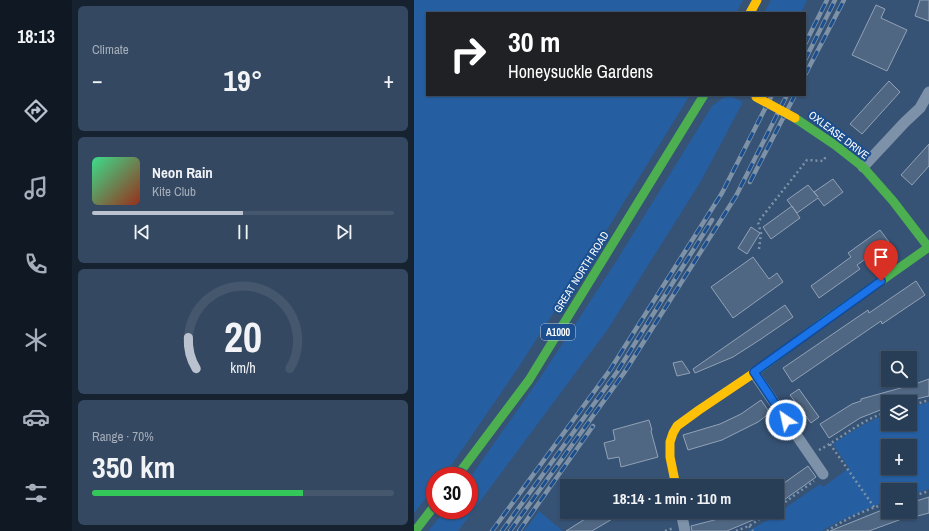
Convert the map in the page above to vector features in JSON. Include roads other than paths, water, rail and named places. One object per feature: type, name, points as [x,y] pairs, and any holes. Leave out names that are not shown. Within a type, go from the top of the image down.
[{"type":"street","points":[[751,12],[757,0]]},
{"type":"street","points":[[862,167],[920,108],[929,92]]},
{"type":"street","name":"GREAT NORTH ROAD","points":[[464,467],[528,380],[703,96]]},
{"type":"street","name":"OXLEASE DRIVE","points":[[754,96],[795,118],[835,145],[862,167],[893,201],[929,248]]},
{"type":"street","points":[[675,479],[670,457],[670,442],[677,426],[929,248]]},
{"type":"street","points":[[754,372],[823,474]]},
{"type":"street","points":[[415,531],[426,517]]},
{"type":"street","points":[[682,519],[685,531]]},
{"type":"railway","points":[[806,42],[827,0]]},
{"type":"railway","points":[[806,58],[835,0]]},
{"type":"railway","points":[[806,73],[844,0]]},
{"type":"railway","points":[[492,531],[610,370],[722,193],[771,96]]},
{"type":"railway","points":[[510,531],[624,373],[736,196],[786,96]]},
{"type":"railway","points":[[750,182],[794,96]]},
{"type":"railway","points":[[502,531],[617,372],[712,220]]},
{"type":"railway","points":[[519,531],[593,426]]}]
